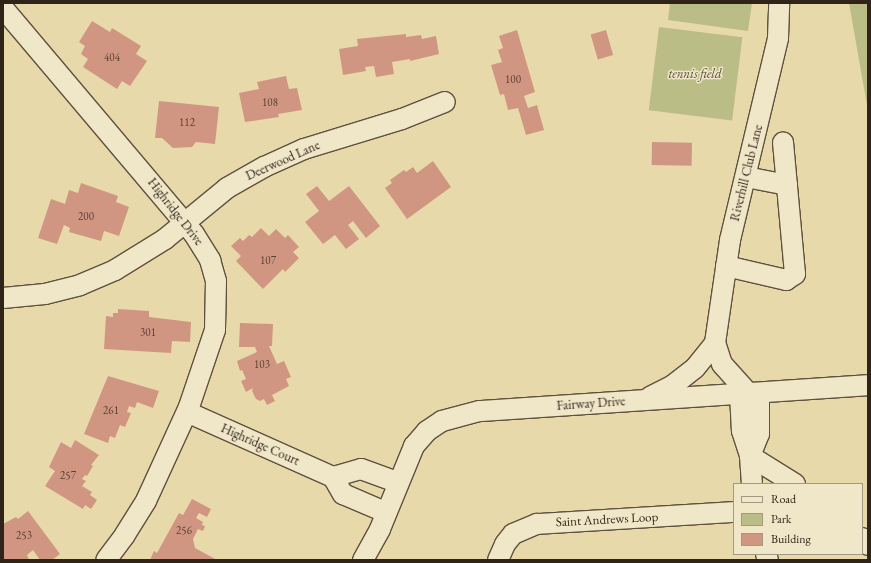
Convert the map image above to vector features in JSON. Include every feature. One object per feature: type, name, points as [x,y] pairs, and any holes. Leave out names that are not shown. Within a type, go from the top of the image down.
[{"type":"street","name":"Riverhill Club Lane","points":[[749,394],[722,364],[715,343],[726,266],[778,38],[780,3]]},
{"type":"street","name":"Highridge Drive","points":[[3,8],[185,222],[210,260],[216,281],[215,330],[210,350],[187,412],[146,501],[125,535],[106,560]]},
{"type":"street","name":"Deerwood Lane","points":[[3,298],[45,294],[80,285],[115,270],[144,253],[227,188],[264,167],[304,149],[402,119],[445,102]]},
{"type":"street","points":[[726,266],[786,280],[795,274],[783,143]]},
{"type":"street","points":[[746,177],[787,185]]},
{"type":"street","points":[[644,400],[672,386],[695,368],[715,343]]},
{"type":"street","name":"Fairway Drive","points":[[363,560],[414,446],[427,431],[442,421],[459,415],[480,411],[868,385]]},
{"type":"street","points":[[749,394],[759,434],[750,456],[752,483]]},
{"type":"street","name":"Highridge Court","points":[[187,412],[333,477]]},
{"type":"street","points":[[750,456],[793,483]]},
{"type":"street","points":[[382,520],[343,494],[333,477],[361,469],[397,482]]},
{"type":"street","name":"Saint Andrews Loop","points":[[498,560],[505,544],[513,534],[537,524],[733,512]]},
{"type":"street","name":"Fairway Drive","points":[[378,560],[382,520]]},
{"type":"green space","points":[[670,3],[752,3],[748,31],[668,20]]},
{"type":"green space","points":[[849,3],[868,3],[868,111],[862,77]]},
{"type":"green space","name":"tennis field","points":[[659,27],[742,37],[732,121],[649,110]]},
{"type":"building","points":[[92,21],[110,32],[112,28],[141,46],[136,54],[147,61],[130,86],[122,81],[117,89],[83,67],[88,59],[81,54],[85,46],[79,42]]},
{"type":"building","points":[[517,30],[535,92],[524,96],[528,108],[537,105],[544,130],[526,135],[518,108],[508,110],[504,94],[500,95],[491,65],[502,62],[498,50],[503,48],[499,36]]},
{"type":"building","points":[[606,30],[613,55],[598,59],[591,34]]},
{"type":"building","points":[[406,34],[406,37],[421,35],[422,39],[436,36],[439,54],[410,61],[410,59],[392,62],[394,74],[376,77],[374,66],[365,67],[366,71],[343,75],[339,49],[358,46],[357,39]]},
{"type":"building","points":[[286,76],[289,89],[297,88],[302,110],[278,114],[279,117],[245,122],[239,93],[259,89],[257,82]]},
{"type":"building","points":[[159,101],[219,107],[215,144],[196,142],[192,147],[173,148],[162,138],[155,138]]},
{"type":"building","points":[[652,142],[692,143],[692,166],[652,165]]},
{"type":"building","points":[[433,161],[451,187],[407,219],[385,188],[392,183],[390,180],[404,170],[406,172],[413,167],[417,173]]},
{"type":"building","points":[[81,183],[118,196],[116,202],[129,207],[119,236],[104,231],[101,241],[69,232],[70,228],[64,225],[57,244],[38,238],[51,199],[65,204],[69,190],[78,193]]},
{"type":"building","points":[[317,186],[329,201],[349,186],[380,226],[366,238],[353,221],[348,225],[359,239],[346,249],[335,235],[323,244],[305,222],[319,211],[306,194]]},
{"type":"building","points":[[261,228],[269,236],[276,229],[285,238],[288,235],[299,247],[293,252],[299,258],[285,272],[283,269],[263,289],[236,261],[241,256],[231,246],[240,238],[243,241],[249,235],[252,237]]},
{"type":"building","points":[[118,309],[149,311],[149,317],[191,322],[190,342],[172,341],[171,353],[104,349],[106,316],[113,317],[113,313],[118,313]]},
{"type":"building","points":[[240,323],[273,324],[272,346],[269,346],[277,364],[284,361],[291,377],[286,379],[289,386],[272,395],[275,401],[267,405],[264,399],[260,401],[256,399],[252,391],[253,388],[246,392],[241,381],[246,379],[242,370],[240,371],[237,361],[257,352],[255,347],[239,347]]},
{"type":"building","points":[[108,376],[159,391],[153,408],[137,402],[135,408],[129,406],[127,412],[131,413],[125,427],[120,425],[115,438],[110,436],[108,443],[84,434]]},
{"type":"building","points":[[75,440],[99,455],[91,465],[93,466],[87,476],[85,475],[82,479],[86,481],[82,486],[92,492],[90,495],[97,500],[91,509],[85,505],[83,509],[45,486],[55,471],[49,467],[61,442],[71,448]]},
{"type":"building","points":[[192,499],[211,509],[207,517],[199,513],[196,518],[203,522],[202,525],[205,526],[203,531],[198,529],[193,539],[195,548],[217,560],[150,560],[154,551],[157,553],[179,513],[183,515]]},
{"type":"building","points":[[28,511],[60,554],[52,560],[40,560],[33,550],[27,555],[29,560],[3,560],[3,524],[16,517],[18,519]]}]
